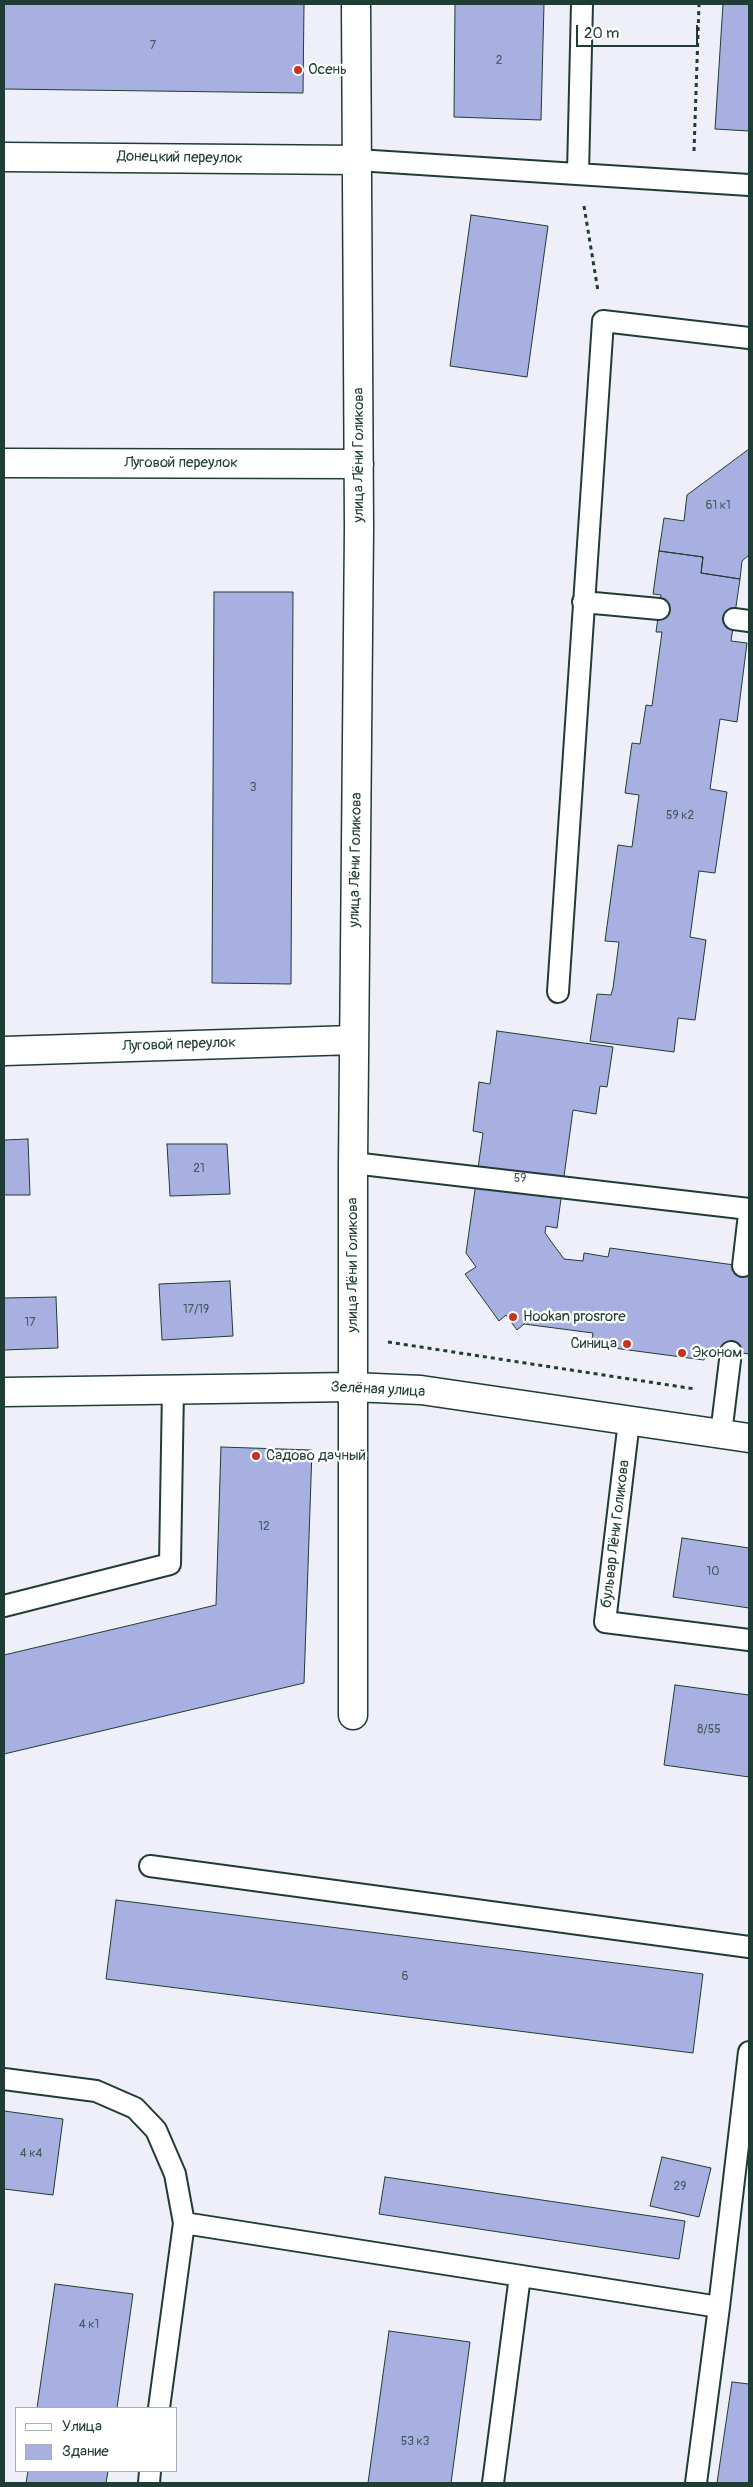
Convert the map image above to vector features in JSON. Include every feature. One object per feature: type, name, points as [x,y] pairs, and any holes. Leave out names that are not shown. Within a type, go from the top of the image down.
[{"type":"street","name":"улица Лёни Голикова","points":[[353,1715],[352,1336],[359,464],[356,4]]},
{"type":"street","name":"Донецкий переулок","points":[[4,157],[357,160]]},
{"type":"street","name":"Луговой переулок","points":[[4,463],[359,464]]},
{"type":"street","name":"Луговой переулок","points":[[4,1051],[354,1040]]},
{"type":"street","name":"Зелёная улица","points":[[4,1392],[352,1387],[421,1390],[749,1438]]},
{"type":"lane","points":[[578,173],[582,4]]},
{"type":"lane","points":[[357,160],[749,185]]},
{"type":"lane","points":[[558,992],[603,322],[749,338]]},
{"type":"lane","points":[[583,602],[659,609]]},
{"type":"lane","points":[[353,1163],[749,1209]]},
{"type":"lane","points":[[742,1266],[749,1214]]},
{"type":"lane","points":[[721,1434],[731,1352]]},
{"type":"lane","points":[[4,1606],[170,1564],[173,1389]]},
{"type":"lane","name":"бульвар Лёни Голикова","points":[[629,1421],[605,1622],[749,1640]]},
{"type":"lane","points":[[150,1866],[749,1947]]},
{"type":"lane","points":[[696,2483],[749,2052]]},
{"type":"lane","points":[[4,2080],[96,2092],[135,2108],[156,2130],[175,2174],[184,2223],[159,2407]]},
{"type":"lane","points":[[184,2223],[719,2307]]},
{"type":"lane","points":[[493,2483],[520,2276]]},
{"type":"path","points":[[693,181],[699,4]]},
{"type":"path","points":[[578,173],[603,322]]},
{"type":"path","points":[[352,1336],[701,1390]]},
{"type":"building","points":[[4,4],[304,4],[303,93],[4,89]]},
{"type":"building","points":[[455,4],[544,4],[541,120],[454,117]]},
{"type":"building","points":[[723,4],[749,4],[749,131],[715,129]]},
{"type":"building","points":[[471,215],[548,226],[527,377],[450,366]]},
{"type":"building","points":[[749,449],[749,555],[742,561],[740,579],[701,573],[703,557],[659,551],[664,518],[684,521],[687,495]]},
{"type":"building","points":[[659,551],[703,557],[701,573],[740,579],[731,641],[747,643],[737,722],[720,719],[710,789],[727,792],[715,873],[699,871],[690,937],[706,940],[695,1020],[678,1018],[674,1052],[590,1041],[597,994],[611,995],[613,988],[619,942],[605,941],[618,845],[632,847],[639,795],[625,793],[632,743],[640,744],[646,705],[652,706],[662,632],[656,632],[661,595],[653,594]]},
{"type":"building","points":[[214,592],[293,592],[291,984],[212,983]]},
{"type":"building","points":[[497,1031],[613,1047],[607,1087],[600,1086],[596,1114],[573,1110],[557,1228],[546,1226],[545,1233],[564,1259],[583,1261],[584,1253],[608,1257],[610,1248],[749,1267],[749,1354],[706,1348],[704,1360],[591,1345],[593,1333],[524,1324],[517,1330],[506,1315],[499,1321],[465,1274],[476,1267],[466,1253],[483,1133],[473,1131],[479,1082],[490,1084]]},
{"type":"building","points":[[28,1139],[30,1195],[4,1195],[4,1140]]},
{"type":"building","points":[[167,1144],[227,1144],[230,1194],[170,1196]]},
{"type":"building","points":[[230,1281],[233,1336],[162,1340],[159,1284]]},
{"type":"building","points":[[56,1297],[58,1348],[4,1350],[4,1298]]},
{"type":"building","points":[[221,1447],[312,1450],[304,1683],[4,1754],[4,1655],[216,1605]]},
{"type":"building","points":[[682,1538],[749,1548],[749,1608],[673,1597]]},
{"type":"building","points":[[675,1685],[749,1695],[749,1777],[664,1765]]},
{"type":"building","points":[[116,1900],[703,1974],[693,2053],[106,1979]]},
{"type":"building","points":[[4,2111],[63,2119],[53,2195],[4,2189]]},
{"type":"building","points":[[662,2157],[711,2168],[699,2217],[650,2206]]},
{"type":"building","points":[[385,2177],[685,2221],[679,2259],[379,2214]]},
{"type":"building","points":[[55,2284],[133,2294],[117,2407],[37,2407]]},
{"type":"building","points":[[389,2331],[470,2342],[451,2483],[368,2483]]},
{"type":"building","points":[[732,2382],[749,2384],[749,2483],[717,2483]]},
{"type":"building","points":[[28,2472],[108,2472],[106,2483],[26,2483]]},
{"type":"place","name":"Осень","points":[[298,70]]},
{"type":"place","name":"Hookan prosrore","points":[[513,1317]]},
{"type":"place","name":"Синица","points":[[627,1344]]},
{"type":"place","name":"Эконом","points":[[682,1353]]},
{"type":"place","name":"Садово дачный","points":[[256,1456]]}]
